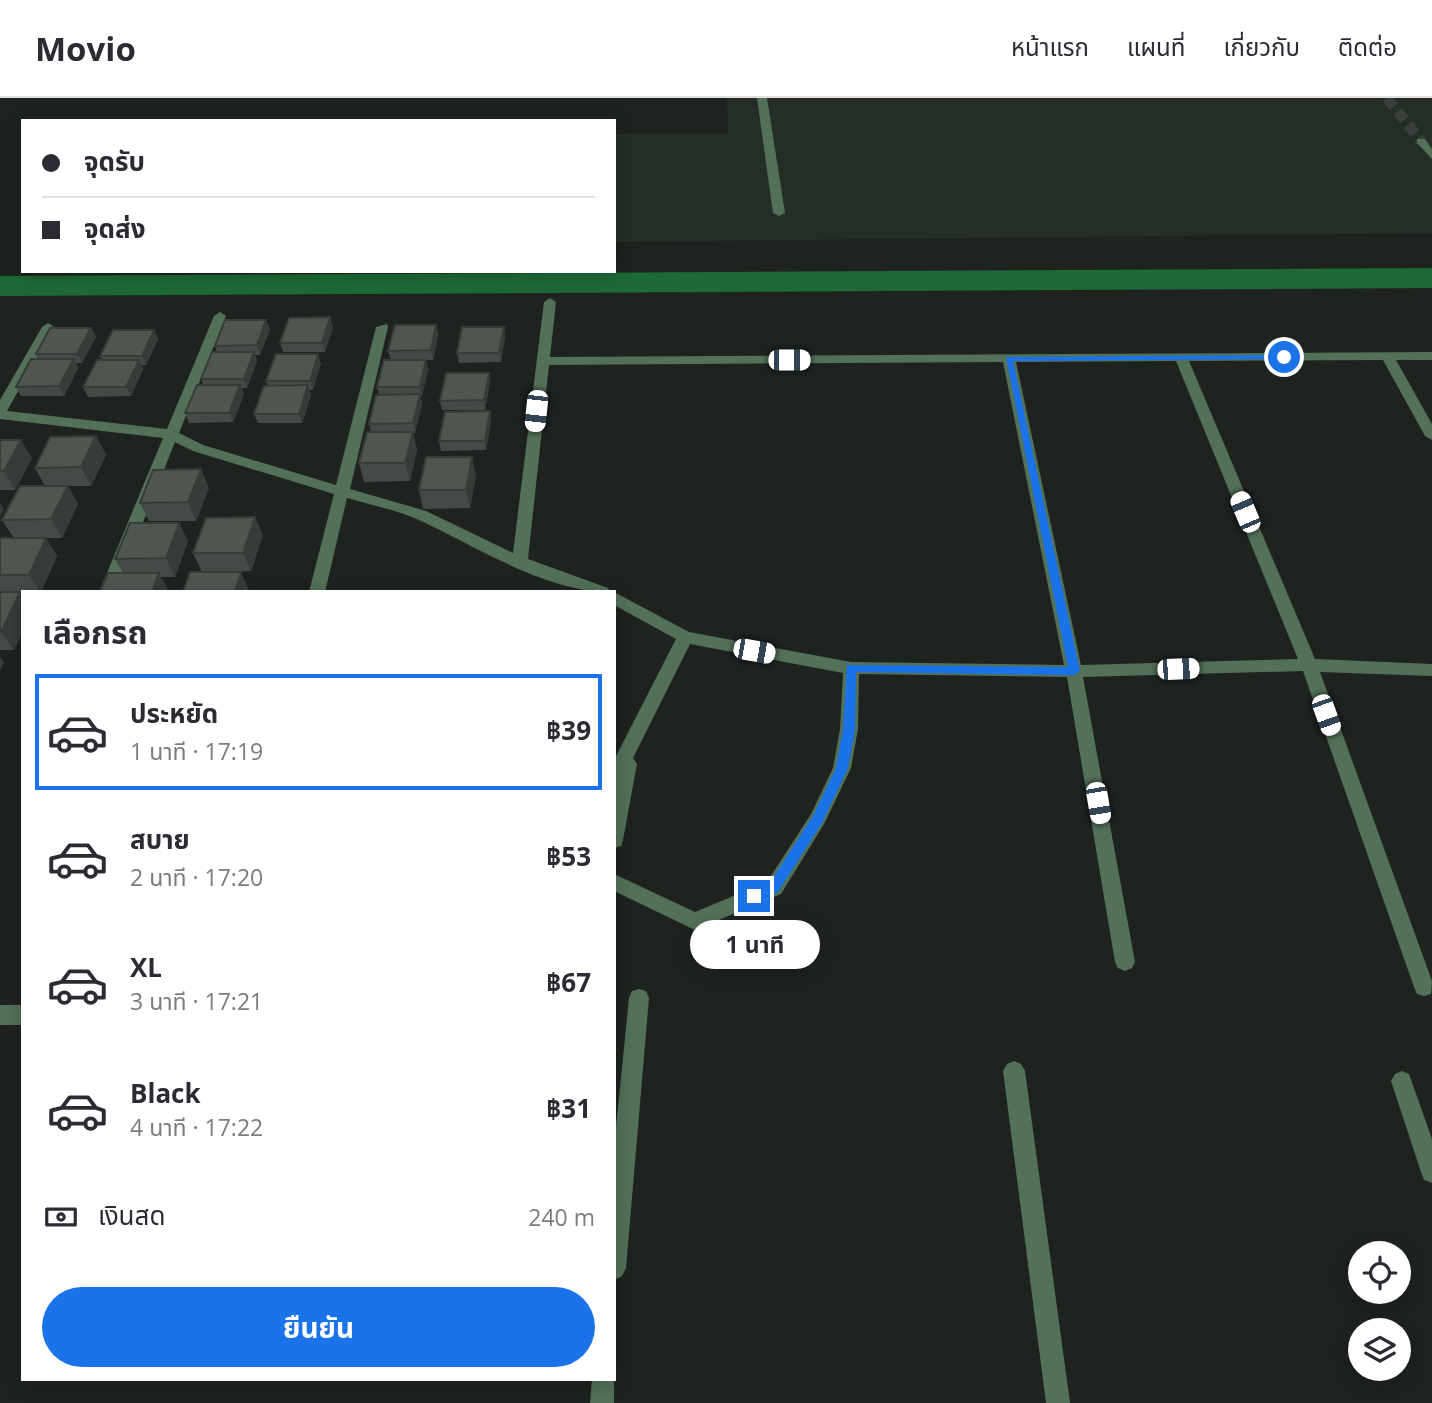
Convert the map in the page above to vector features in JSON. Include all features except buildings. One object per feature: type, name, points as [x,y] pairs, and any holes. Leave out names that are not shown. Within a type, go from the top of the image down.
[{"type":"street","points":[[762,98],[779,213]]},
{"type":"street","points":[[1421,141],[1432,156]]},
{"type":"street","points":[[520,562],[541,361],[550,302]]},
{"type":"street","points":[[108,590],[220,316]]},
{"type":"street","points":[[48,327],[0,414],[171,434],[198,448],[421,515],[520,562],[597,590]]},
{"type":"street","points":[[317,590],[382,327]]},
{"type":"street","points":[[541,361],[1432,356]]},
{"type":"street","points":[[1388,357],[1432,436]]},
{"type":"street","points":[[1181,358],[1308,665],[1424,988]]},
{"type":"street","points":[[1009,359],[1074,671],[1125,962]]},
{"type":"street","points":[[616,599],[685,637],[850,667],[1074,671],[1308,665],[1432,670]]},
{"type":"street","points":[[616,774],[685,637]]},
{"type":"street","points":[[616,883],[695,921],[774,888],[818,820],[842,768],[849,729],[850,667]]},
{"type":"street","points":[[616,829],[631,746]]},
{"type":"street","points":[[616,1246],[639,998]]},
{"type":"street","points":[[0,1015],[21,1015]]},
{"type":"street","points":[[1014,1071],[1058,1403]]},
{"type":"street","points":[[1402,1080],[1432,1172]]},
{"type":"street","points":[[602,1403],[604,1381]]},
{"type":"shaded area","points":[[727,98],[1432,98],[1432,233],[616,242],[616,134],[728,133]]},
{"type":"waterway","points":[[0,286],[1432,278]]},
{"type":"tunnel","points":[[1387,98],[1421,141]]},
{"type":"route","points":[[754,896],[774,888],[818,820],[842,768],[849,729],[850,667],[1074,671],[1009,359],[1284,357]]}]
